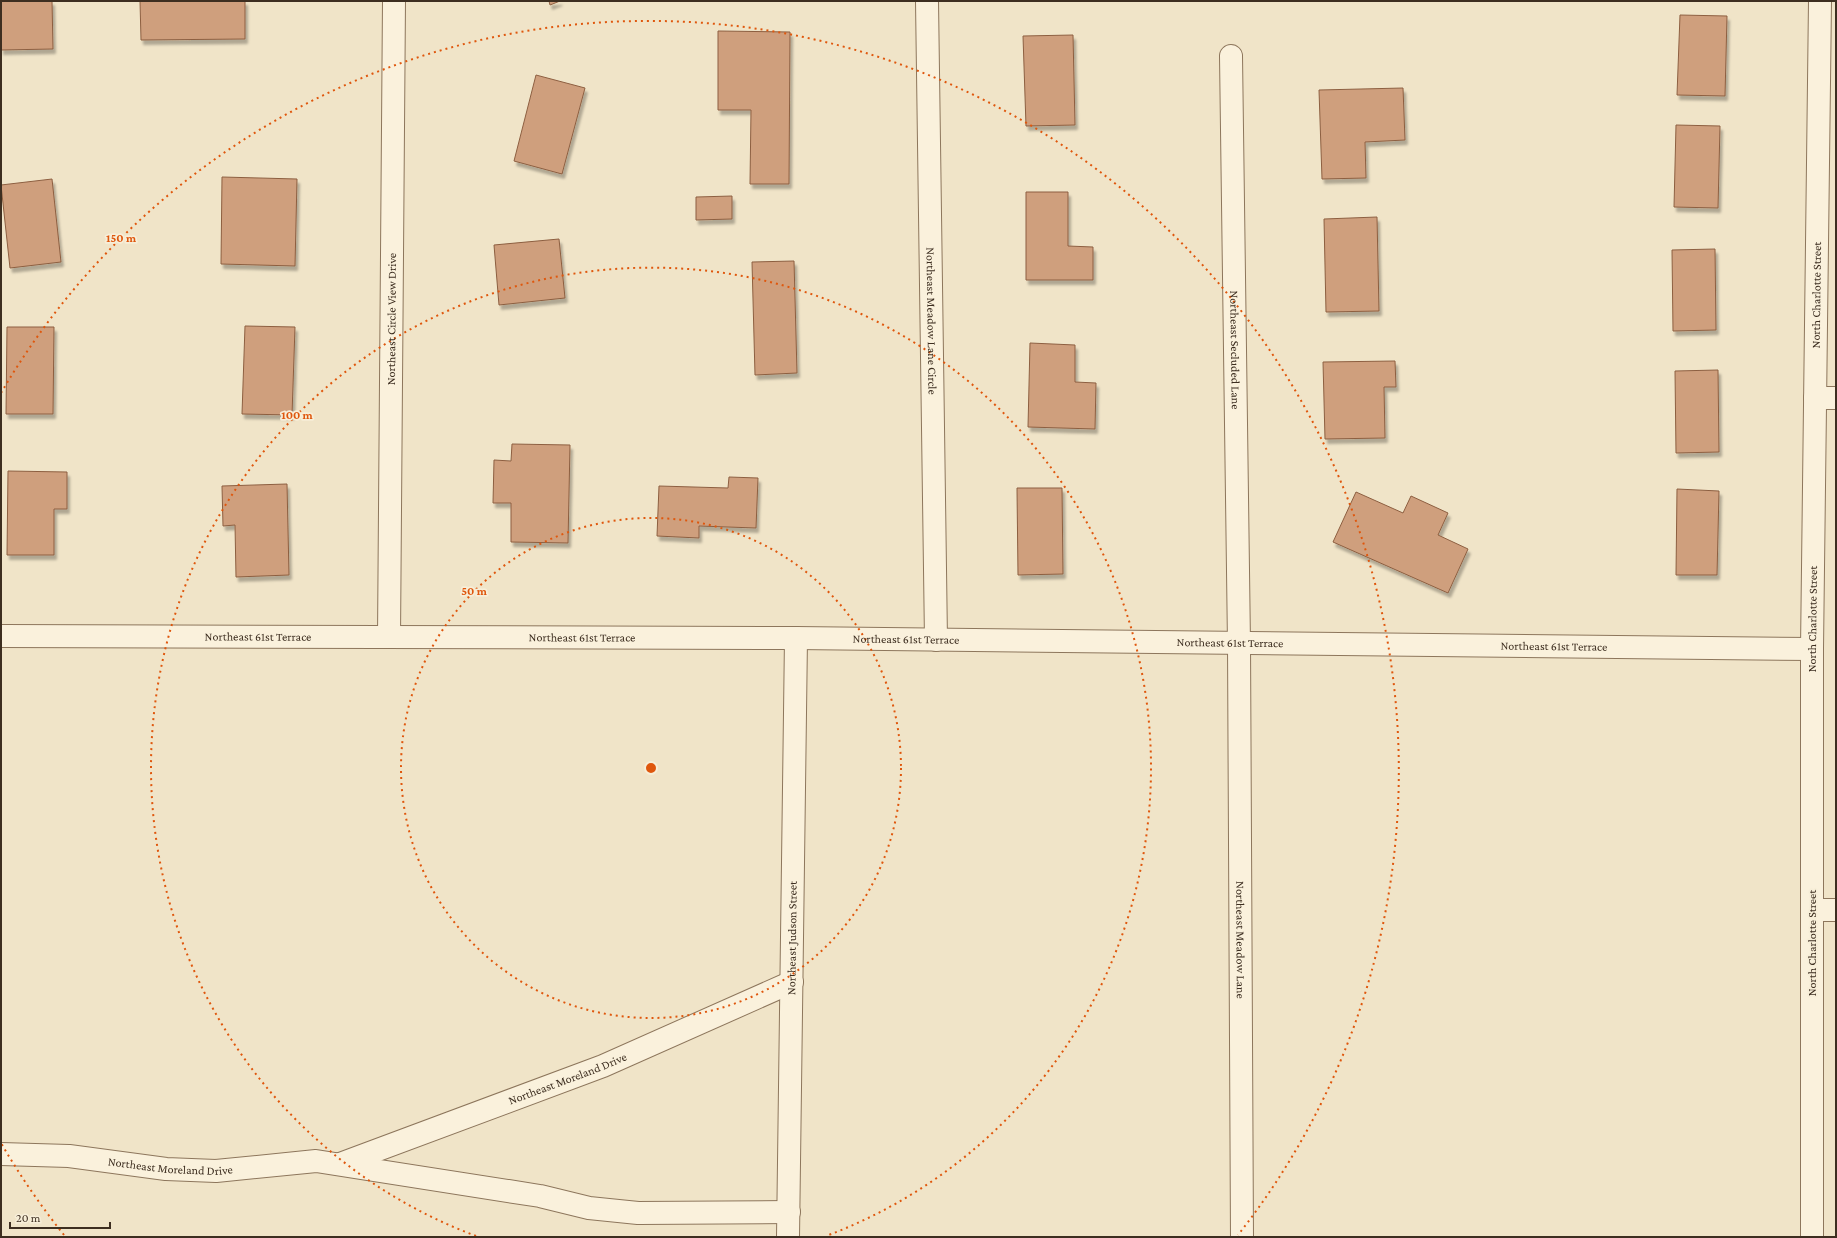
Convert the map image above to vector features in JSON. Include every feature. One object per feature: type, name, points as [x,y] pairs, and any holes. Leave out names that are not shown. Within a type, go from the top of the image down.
[{"type":"street","name":"Northeast Circle View Drive","points":[[389,637],[394,1]]},
{"type":"street","name":"Northeast Meadow Lane Circle","points":[[927,1],[936,640]]},
{"type":"street","name":"North Charlotte Street","points":[[1812,1237],[1812,649],[1825,398],[1820,1]]},
{"type":"street","name":"Northeast Secluded Lane","points":[[1230,56],[1239,644]]},
{"type":"street","name":"Northeast 61st Terrace","points":[[1,636],[796,638],[1239,644],[1812,649]]},
{"type":"street","name":"Northeast Judson Street","points":[[788,1237],[796,638]]},
{"type":"street","name":"Northeast Meadow Lane","points":[[1239,644],[1242,1237]]},
{"type":"street","points":[[1812,910],[1836,910]]},
{"type":"street","name":"Northeast Moreland Drive","points":[[339,1164],[603,1066],[792,982]]},
{"type":"street","name":"Northeast Moreland Drive","points":[[1,1154],[69,1156],[166,1169],[216,1171],[316,1161],[540,1196],[589,1208],[638,1213],[789,1212]]},
{"type":"building","points":[[1,1],[52,1],[53,49],[1,50]]},
{"type":"building","points":[[140,1],[245,1],[245,39],[141,40]]},
{"type":"building","points":[[549,1],[560,1],[550,5]]},
{"type":"building","points":[[1680,15],[1727,16],[1725,96],[1677,95]]},
{"type":"building","points":[[718,31],[790,32],[789,184],[750,184],[751,110],[718,110]]},
{"type":"building","points":[[1073,35],[1075,125],[1026,126],[1023,36]]},
{"type":"building","points":[[536,75],[585,88],[562,174],[514,161]]},
{"type":"building","points":[[1403,88],[1405,140],[1365,142],[1366,178],[1322,179],[1319,90]]},
{"type":"building","points":[[1676,125],[1720,126],[1718,208],[1674,207]]},
{"type":"building","points":[[222,177],[297,179],[295,266],[221,264]]},
{"type":"building","points":[[52,179],[61,262],[10,268],[1,185]]},
{"type":"building","points":[[1026,192],[1068,192],[1068,246],[1093,247],[1093,280],[1026,280]]},
{"type":"building","points":[[732,196],[732,219],[696,220],[696,197]]},
{"type":"building","points":[[1377,217],[1379,311],[1326,312],[1324,219]]},
{"type":"building","points":[[559,239],[565,298],[499,305],[494,245]]},
{"type":"building","points":[[1715,249],[1716,330],[1673,331],[1672,250]]},
{"type":"building","points":[[794,261],[797,373],[755,375],[752,262]]},
{"type":"building","points":[[245,326],[295,327],[292,415],[242,414]]},
{"type":"building","points":[[7,327],[54,327],[53,414],[6,414]]},
{"type":"building","points":[[1030,343],[1075,345],[1075,382],[1096,383],[1095,429],[1028,427]]},
{"type":"building","points":[[1395,361],[1396,387],[1384,387],[1385,438],[1325,439],[1323,362]]},
{"type":"building","points":[[1718,370],[1719,452],[1676,453],[1675,371]]},
{"type":"building","points":[[512,444],[570,445],[568,543],[511,542],[511,503],[493,503],[494,460],[511,461]]},
{"type":"building","points":[[8,471],[67,472],[67,509],[54,509],[54,555],[7,555]]},
{"type":"building","points":[[729,477],[758,478],[756,528],[699,526],[699,538],[657,536],[659,486],[728,488]]},
{"type":"building","points":[[287,484],[289,575],[236,577],[235,525],[223,526],[222,486]]},
{"type":"building","points":[[1017,488],[1062,488],[1063,574],[1018,575]]},
{"type":"building","points":[[1677,489],[1719,491],[1717,575],[1676,575]]},
{"type":"building","points":[[1356,492],[1403,513],[1411,496],[1448,513],[1438,535],[1468,549],[1448,593],[1333,542]]}]
